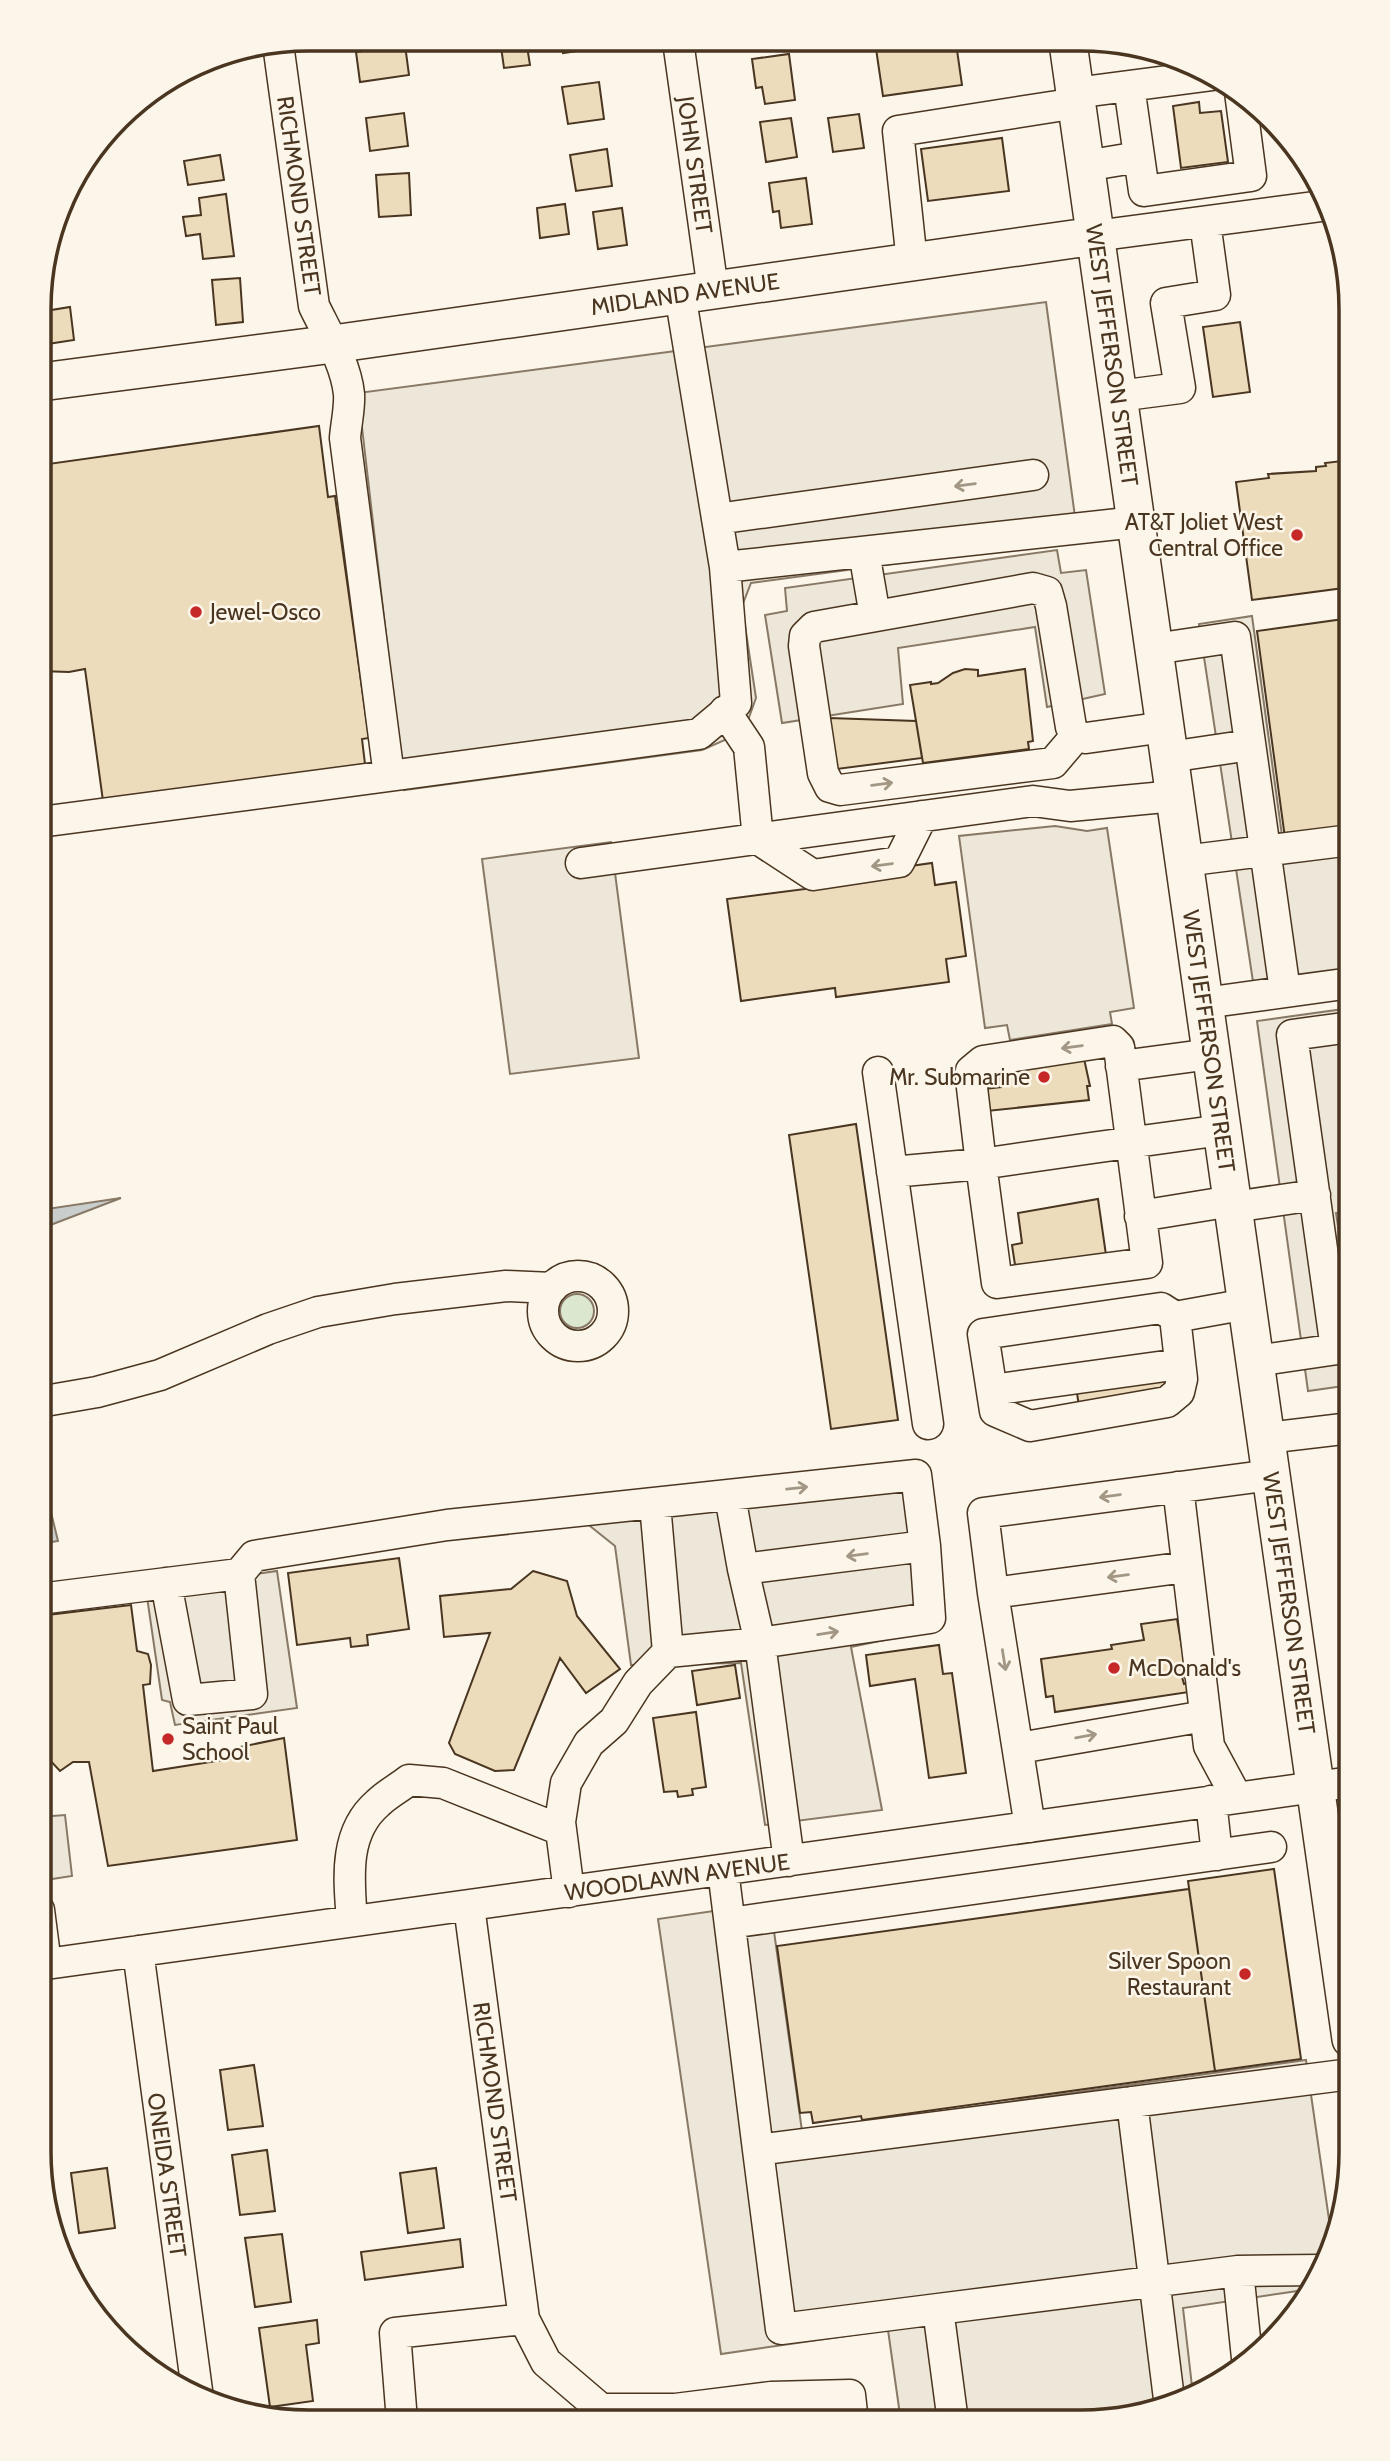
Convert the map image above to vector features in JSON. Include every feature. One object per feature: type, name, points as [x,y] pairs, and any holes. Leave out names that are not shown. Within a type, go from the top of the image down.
[{"type":"main road","name":"WEST JEFFERSON STREET","points":[[1069,51],[1315,1787],[1339,1921]]},
{"type":"main road","name":"MIDLAND AVENUE","points":[[51,381],[333,344],[1095,236]]},
{"type":"street","name":"JOHN STREET","points":[[679,51],[696,292],[717,519],[725,567],[736,703],[725,711]]},
{"type":"street","name":"RICHMOND STREET","points":[[279,53],[314,306],[347,381],[349,396],[345,438],[389,776]]},
{"type":"street","points":[[912,262],[898,131],[1129,86],[1196,77]]},
{"type":"street","points":[[1129,86],[1144,191],[1251,176]]},
{"type":"street","points":[[1242,107],[1257,215]]},
{"type":"street","points":[[1085,166],[1139,157]]},
{"type":"street","points":[[1118,397],[1180,388],[1166,303],[1215,295],[1212,221],[1214,181]]},
{"type":"street","points":[[1165,188],[1171,226]]},
{"type":"street","name":"MIDLAND AVENUE","points":[[1095,236],[1318,206]]},
{"type":"street","points":[[717,519],[1032,475]]},
{"type":"street","points":[[725,567],[1136,523]]},
{"type":"street","points":[[864,552],[875,616]]},
{"type":"street","points":[[1076,736],[1053,763],[841,790],[830,787],[823,773],[804,646],[805,636],[814,627],[1033,588],[1047,592],[1071,727],[1076,736],[1250,745]]},
{"type":"street","points":[[1154,649],[1235,637],[1285,991]]},
{"type":"street","points":[[51,821],[699,734],[725,711],[749,747],[758,839]]},
{"type":"street","points":[[581,863],[1033,801],[1070,806],[1175,796]]},
{"type":"street","points":[[758,839],[813,875],[899,862],[922,816]]},
{"type":"street","points":[[1184,861],[1339,842]]},
{"type":"street","points":[[1204,1003],[1339,984]]},
{"type":"street","points":[[1339,1029],[1293,1035],[1314,1195],[1339,1322]]},
{"type":"street","points":[[1113,1041],[1119,1047],[1130,1143],[1147,1263],[997,1283],[971,1071],[983,1061],[1113,1041]]},
{"type":"street","points":[[1121,1066],[1211,1054]]},
{"type":"street","points":[[878,1072],[928,1424]]},
{"type":"street","points":[[892,1172],[981,1164],[1222,1130]]},
{"type":"street","points":[[1140,1216],[1314,1195]]},
{"type":"street","points":[[51,1400],[97,1392],[160,1375],[268,1329],[330,1310],[395,1298],[506,1286],[552,1288]]},
{"type":"street","points":[[1175,1317],[1182,1379],[1179,1392],[1167,1402],[1030,1426],[995,1411],[983,1334],[1161,1308],[1175,1317],[1247,1304]]},
{"type":"street","points":[[1255,1361],[1339,1349]]},
{"type":"street","points":[[992,1390],[1180,1364]]},
{"type":"street","points":[[1266,1438],[1339,1429]]},
{"type":"street","points":[[51,1597],[239,1574],[254,1556],[447,1525],[916,1475],[930,1618],[760,1643],[668,1652],[638,1683],[614,1721],[589,1743],[566,1783],[560,1822],[569,1892]]},
{"type":"street","points":[[1030,1826],[983,1513],[1271,1475]]},
{"type":"street","points":[[1178,1487],[1209,1746],[1217,1855]]},
{"type":"street","points":[[730,1496],[760,1643],[789,1861]]},
{"type":"street","points":[[655,1504],[668,1652]]},
{"type":"street","points":[[743,1569],[925,1546]]},
{"type":"street","points":[[993,1593],[1186,1567]]},
{"type":"street","points":[[166,1583],[188,1700],[253,1694],[239,1574]]},
{"type":"street","points":[[1019,1748],[1205,1716]]},
{"type":"street","points":[[1209,1746],[1214,1801]]},
{"type":"street","points":[[352,1921],[348,1871],[356,1833],[377,1803],[409,1780],[443,1783],[561,1830]]},
{"type":"street","name":"WOODLAWN AVENUE","points":[[51,1964],[1339,1784]]},
{"type":"street","points":[[730,1923],[1271,1847]]},
{"type":"street","points":[[723,1870],[781,2329],[1238,2271],[1311,2270]]},
{"type":"street","name":"RICHMOND STREET","points":[[468,1906],[523,2308]]},
{"type":"street","name":"ONEIDA STREET","points":[[138,1951],[196,2385]]},
{"type":"street","points":[[758,2150],[1339,2076]]},
{"type":"street","points":[[1132,2102],[1169,2395]]},
{"type":"street","points":[[1238,2271],[1248,2348]]},
{"type":"street","points":[[401,2410],[395,2333],[523,2308],[547,2362],[601,2409],[676,2409],[771,2398],[850,2395],[852,2410]]},
{"type":"street","points":[[938,2309],[951,2410]]},
{"type":"green space","points":[[577,1294],[589,1299],[594,1311],[589,1323],[577,1328],[565,1323],[560,1311],[565,1299]]},
{"type":"shaded area","points":[[1046,302],[1078,539],[751,583],[742,606],[756,698],[747,723],[725,740],[702,750],[404,790],[358,393]]},
{"type":"shaded area","points":[[1057,550],[1061,573],[1086,570],[1105,694],[1047,707],[1035,627],[898,648],[903,704],[782,723],[765,615],[787,611],[785,588]]},
{"type":"shaded area","points":[[1252,616],[1283,843],[1339,836],[1339,997],[1257,1008],[1199,624]]},
{"type":"shaded area","points":[[1055,826],[1087,831],[1107,828],[1134,1008],[1110,1012],[1112,1024],[1010,1040],[1007,1025],[985,1028],[959,836]]},
{"type":"shaded area","points":[[611,842],[639,1058],[510,1074],[482,859]]},
{"type":"shaded area","points":[[1339,1010],[1339,1213],[1336,1213],[1339,1232],[1339,1387],[1308,1391],[1257,1021]]},
{"type":"shaded area","points":[[121,1198],[51,1225],[51,1208]]},
{"type":"shaded area","points":[[916,1475],[942,1628],[851,1647],[882,1810],[765,1825],[741,1663],[631,1665],[615,1546],[590,1526],[588,1499]]},
{"type":"shaded area","points":[[51,1512],[58,1541],[51,1542]]},
{"type":"shaded area","points":[[277,1571],[297,1708],[175,1725],[170,1702],[162,1700],[146,1590]]},
{"type":"shaded area","points":[[65,1815],[72,1876],[51,1879],[51,1816]]},
{"type":"shaded area","points":[[770,1903],[802,2131],[1306,2060],[1329,2222],[1313,2267],[1299,2291],[1183,2308],[1192,2386],[1164,2397],[1115,2408],[899,2410],[888,2330],[721,2354],[658,1919]]},
{"type":"building","points":[[406,51],[409,75],[360,82],[356,52]]},
{"type":"building","points":[[502,51],[528,51],[530,65],[504,68]]},
{"type":"building","points":[[876,51],[957,51],[962,85],[883,96]]},
{"type":"building","points":[[789,54],[795,100],[765,104],[762,87],[756,88],[752,59]]},
{"type":"building","points":[[599,82],[604,119],[568,124],[562,87]]},
{"type":"building","points":[[1199,102],[1200,113],[1221,111],[1228,162],[1181,168],[1173,106]]},
{"type":"building","points":[[404,113],[408,146],[370,151],[366,118]]},
{"type":"building","points":[[859,114],[864,148],[833,152],[828,118]]},
{"type":"building","points":[[791,118],[797,157],[766,162],[760,122]]},
{"type":"building","points":[[1002,138],[1009,191],[928,201],[921,149]]},
{"type":"building","points":[[607,149],[612,186],[576,191],[570,155]]},
{"type":"building","points":[[220,155],[224,180],[188,185],[184,161]]},
{"type":"building","points":[[409,173],[411,215],[379,217],[376,175]]},
{"type":"building","points":[[806,178],[812,224],[781,228],[779,211],[773,212],[769,183]]},
{"type":"building","points":[[226,194],[234,256],[203,259],[200,234],[186,236],[183,217],[201,215],[199,198]]},
{"type":"building","points":[[565,204],[569,234],[540,238],[537,208]]},
{"type":"building","points":[[622,208],[627,245],[598,249],[593,212]]},
{"type":"building","points":[[240,278],[243,322],[216,325],[212,280]]},
{"type":"building","points":[[70,307],[74,340],[51,343],[51,310]]},
{"type":"building","points":[[1240,322],[1250,392],[1213,397],[1203,327]]},
{"type":"building","name":"Jewel-Osco","points":[[319,426],[328,497],[335,496],[369,738],[362,739],[365,764],[103,801],[85,669],[51,671],[51,464]]},
{"type":"building","name":"AT&T Joliet West Central Office","points":[[1339,461],[1339,589],[1252,600],[1236,482],[1269,478],[1268,474],[1316,471],[1316,467],[1326,466],[1325,463]]},
{"type":"building","points":[[1339,620],[1339,831],[1285,838],[1257,631]]},
{"type":"building","points":[[965,669],[978,670],[978,676],[1025,669],[1033,741],[1028,742],[1029,749],[923,763],[910,685],[938,683]]},
{"type":"building","points":[[829,718],[916,721],[922,758],[837,769]]},
{"type":"building","points":[[932,863],[935,885],[956,882],[966,956],[946,959],[949,982],[836,997],[835,988],[741,1001],[727,899],[821,887],[819,879]]},
{"type":"building","name":"Mr. Submarine","points":[[1083,1054],[1090,1086],[1087,1086],[1089,1100],[987,1111],[984,1089],[1001,1087],[999,1069]]},
{"type":"building","points":[[856,1124],[898,1420],[831,1429],[789,1135]]},
{"type":"building","points":[[1098,1199],[1106,1255],[1026,1266],[1015,1265],[1012,1245],[1022,1243],[1018,1213]]},
{"type":"building","points":[[1165,1374],[1168,1395],[1079,1407],[1076,1386]]},
{"type":"building","points":[[399,1558],[409,1629],[367,1635],[368,1645],[351,1647],[350,1638],[297,1645],[288,1573]]},
{"type":"building","points":[[533,1571],[567,1581],[577,1616],[620,1669],[586,1693],[560,1658],[514,1770],[495,1771],[455,1754],[449,1743],[490,1633],[444,1637],[440,1596],[511,1589]]},
{"type":"building","points":[[131,1605],[137,1651],[148,1654],[151,1665],[150,1684],[143,1685],[153,1771],[242,1757],[240,1747],[284,1738],[297,1840],[108,1866],[89,1762],[73,1762],[60,1771],[51,1761],[51,1615]]},
{"type":"building","name":"McDonald's","points":[[1177,1619],[1187,1677],[1182,1677],[1184,1684],[1188,1683],[1189,1692],[1055,1712],[1053,1696],[1046,1697],[1041,1659],[1112,1649],[1111,1645],[1144,1640],[1141,1624]]},
{"type":"building","points":[[939,1645],[943,1674],[952,1673],[966,1773],[929,1778],[915,1679],[870,1686],[866,1655]]},
{"type":"building","points":[[735,1665],[740,1698],[697,1705],[692,1671]]},
{"type":"building","points":[[696,1712],[706,1787],[692,1789],[693,1795],[678,1797],[677,1791],[664,1792],[653,1718]]},
{"type":"building","name":"Silver Spoon Restaurant","points":[[1274,1869],[1301,2059],[1215,2071],[1188,1881]]},
{"type":"building","points":[[1189,1889],[1215,2071],[862,2120],[861,2116],[813,2123],[811,2112],[800,2113],[777,1946]]},
{"type":"building","points":[[254,2065],[263,2126],[228,2130],[220,2070]]},
{"type":"building","points":[[267,2150],[275,2211],[240,2215],[232,2155]]},
{"type":"building","points":[[107,2168],[115,2228],[79,2233],[71,2173]]},
{"type":"building","points":[[436,2168],[444,2228],[408,2233],[400,2173]]},
{"type":"building","points":[[282,2234],[291,2302],[255,2307],[245,2238]]},
{"type":"building","points":[[460,2239],[463,2267],[365,2280],[361,2252]]},
{"type":"building","points":[[317,2320],[319,2343],[306,2345],[313,2401],[270,2407],[259,2328]]},
{"type":"place","name":"AT&T Joliet West Central Office","points":[[1297,535]]},
{"type":"place","name":"Jewel-Osco","points":[[196,612]]},
{"type":"place","name":"Mr. Submarine","points":[[1044,1077]]},
{"type":"place","name":"McDonald's","points":[[1114,1668]]},
{"type":"place","name":"Saint Paul School","points":[[168,1739]]},
{"type":"place","name":"Silver Spoon Restaurant","points":[[1245,1974]]}]
